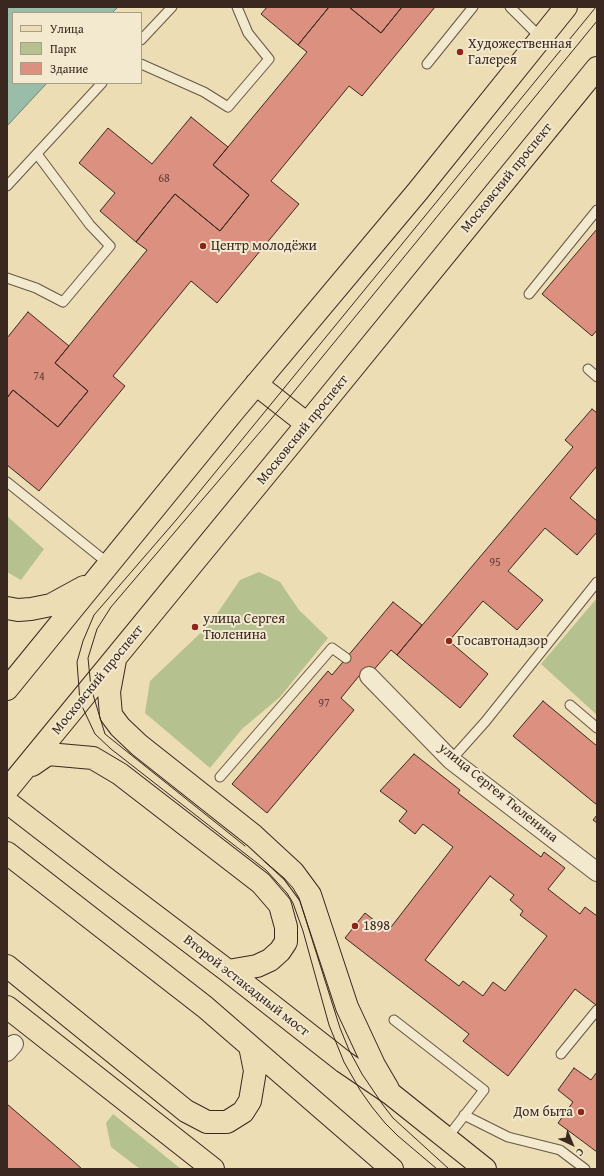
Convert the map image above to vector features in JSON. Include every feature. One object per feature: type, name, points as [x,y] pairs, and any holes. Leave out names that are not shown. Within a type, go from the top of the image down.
[{"type":"main road","points":[[7,689],[256,384],[418,192],[566,7]]},
{"type":"main road","name":"Московский проспект","points":[[7,790],[597,68]]},
{"type":"main road","points":[[256,384],[307,424]]},
{"type":"main road","points":[[7,608],[18,610],[50,605],[68,597],[96,580]]},
{"type":"main road","points":[[116,657],[109,692],[111,715],[120,727],[139,745],[254,836],[293,872],[310,895],[347,1007],[374,1065],[390,1094]]},
{"type":"main road","points":[[26,768],[48,754],[93,758],[120,774],[261,883],[280,905],[286,927],[286,942],[280,951],[270,960],[257,966],[228,971]]},
{"type":"main road","name":"Второй эстакадный мост","points":[[7,802],[344,1062],[390,1094],[485,1169]]},
{"type":"main road","points":[[7,853],[205,1007],[392,1169]]},
{"type":"main road","points":[[7,966],[186,1111],[207,1122],[227,1122],[243,1112],[250,1101],[255,1070],[250,1046]]},
{"type":"main road","points":[[7,1006],[213,1169]]},
{"type":"street","name":"улица Сергея Тюленина","points":[[369,676],[451,760],[597,872]]},
{"type":"lane","points":[[142,39],[172,7]]},
{"type":"lane","points":[[142,64],[204,92],[228,107],[268,59],[248,33],[237,7]]},
{"type":"lane","points":[[427,64],[473,7]]},
{"type":"lane","points":[[510,7],[541,38]]},
{"type":"lane","points":[[7,186],[101,84]]},
{"type":"lane","points":[[7,278],[36,288],[63,302],[110,246],[90,225],[37,154]]},
{"type":"lane","points":[[529,294],[597,210]]},
{"type":"lane","points":[[588,369],[597,377]]},
{"type":"lane","points":[[7,482],[109,564]]},
{"type":"lane","points":[[451,760],[486,722],[596,586]]},
{"type":"lane","points":[[220,777],[332,648],[346,658]]},
{"type":"lane","points":[[570,705],[597,728]]},
{"type":"lane","points":[[561,1054],[597,1010]]},
{"type":"lane","points":[[394,1020],[484,1090],[447,1138]]},
{"type":"lane","points":[[464,1115],[508,1137],[560,1150],[585,1169]]},
{"type":"green space","points":[[7,516],[44,549],[21,580],[7,572]]},
{"type":"green space","points":[[259,572],[280,582],[299,610],[328,638],[280,697],[242,729],[210,768],[145,713],[150,681],[210,624],[240,580]]},
{"type":"green space","points":[[597,598],[597,715],[541,664]]},
{"type":"green space","points":[[113,1114],[181,1169],[141,1169],[111,1147],[106,1123]]},
{"type":"shaded area","points":[[7,7],[118,7],[113,12],[12,12],[12,84],[46,84],[7,126]]},
{"type":"building","points":[[267,7],[329,7],[298,45],[261,14]]},
{"type":"building","name":"Центр молодёжи","points":[[329,7],[349,7],[381,33],[402,7],[435,7],[362,96],[349,86],[271,181],[299,204],[217,303],[191,281],[113,376],[125,386],[39,491],[7,465],[7,398],[13,390],[58,427],[88,391],[55,363],[147,250],[136,242],[175,194],[220,231],[249,195],[213,165],[307,52],[298,45]]},
{"type":"building","points":[[349,7],[402,7],[381,33]]},
{"type":"building","points":[[191,117],[228,147],[213,165],[249,195],[220,231],[175,194],[136,242],[100,211],[115,193],[79,163],[108,128],[152,164]]},
{"type":"building","points":[[597,229],[597,330],[592,336],[542,294]]},
{"type":"building","points":[[28,312],[69,346],[55,363],[88,391],[58,427],[13,390],[7,398],[7,338]]},
{"type":"building","points":[[592,409],[597,413],[597,466],[570,498],[597,521],[597,532],[577,555],[545,528],[508,571],[543,600],[517,630],[483,601],[449,641],[488,674],[460,708],[397,655],[573,447],[565,440]]},
{"type":"building","points":[[393,602],[422,625],[397,655],[391,650],[364,681],[359,676],[341,698],[354,710],[267,813],[232,784],[328,671],[332,675]]},
{"type":"building","points":[[543,701],[597,746],[597,805],[513,736]]},
{"type":"building","points":[[414,754],[460,790],[458,793],[541,857],[544,852],[565,868],[548,889],[580,914],[585,907],[597,916],[596,1005],[575,989],[508,1076],[463,1041],[469,1034],[345,938],[365,913],[388,931],[453,847],[423,824],[415,834],[399,821],[407,811],[380,791]],"holes":[[[490,876],[514,895],[510,900],[523,911],[520,915],[547,936],[505,991],[493,982],[483,996],[463,981],[459,986],[425,960]]]},
{"type":"building","points":[[597,815],[597,823],[593,820]]},
{"type":"building","name":"Дом быта","points":[[574,1068],[591,1080],[597,1072],[597,1152],[558,1123],[573,1102],[558,1090]]},
{"type":"building","points":[[7,1104],[82,1169],[9,1169],[7,1167]]},
{"type":"tram line","points":[[437,1169],[385,1123],[360,1090],[344,1062],[329,1025],[303,931],[293,903],[287,893],[266,870],[111,749],[95,734],[80,702],[77,662],[83,641],[94,615],[177,519],[596,7]]},
{"type":"tram line","points":[[245,846],[105,734],[91,688],[88,658],[97,629],[111,607],[283,405],[597,21]]},
{"type":"tram line","points":[[264,861],[284,878],[299,898],[340,1028],[349,1050],[362,1074],[393,1118],[449,1169]]},
{"type":"place","name":"Художественная Галерея","points":[[460,52]]},
{"type":"place","name":"Центр молодёжи","points":[[203,246]]},
{"type":"place","name":"улица Сергея Тюленина","points":[[195,627]]},
{"type":"place","name":"Госавтонадзор","points":[[449,641]]},
{"type":"place","name":"1898","points":[[355,926]]},
{"type":"place","name":"Дом быта","points":[[581,1112]]}]
